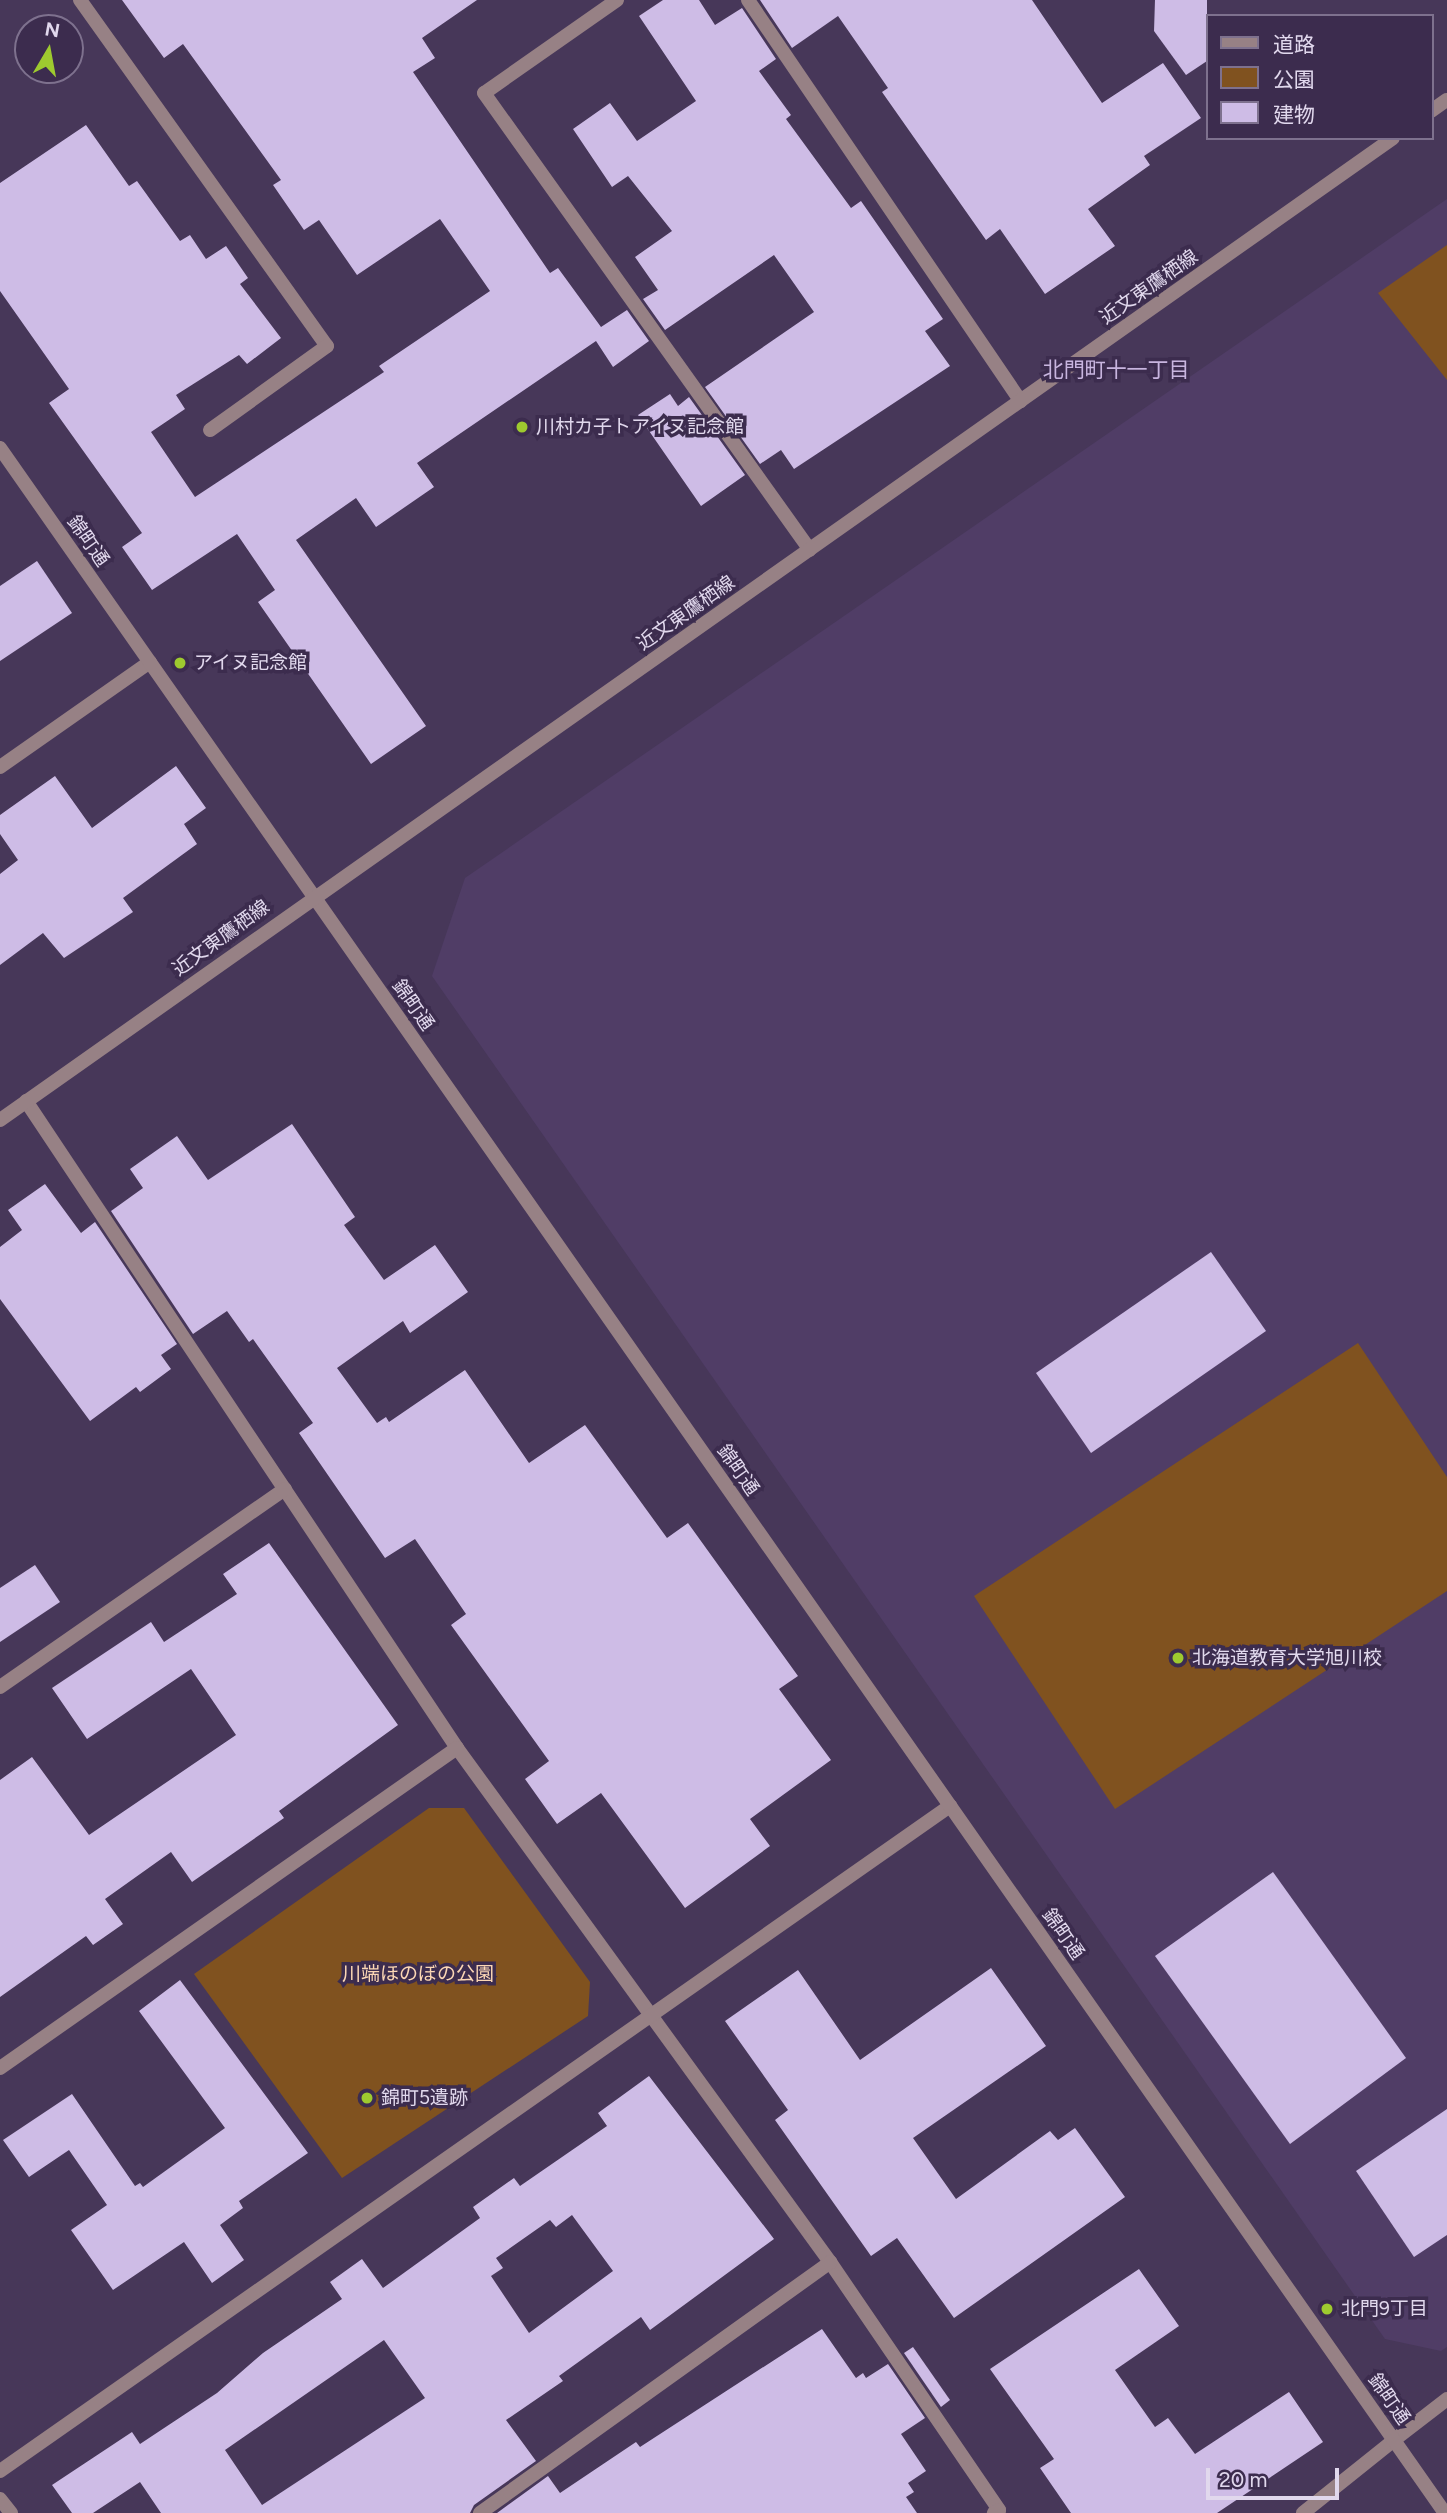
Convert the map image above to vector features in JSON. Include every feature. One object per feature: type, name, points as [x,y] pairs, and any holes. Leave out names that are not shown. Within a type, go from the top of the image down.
[{"type":"street","points":[[80,0],[327,346],[210,430]]},
{"type":"street","points":[[617,0],[484,93],[810,550]]},
{"type":"street","points":[[748,0],[1021,401]]},
{"type":"street","name":"近文東鷹栖線","points":[[0,1120],[313,896],[810,550],[1390,140]]},
{"type":"street","name":"錦町通","points":[[0,448],[1445,2513]]},
{"type":"street","points":[[0,767],[150,662]]},
{"type":"street","points":[[26,1101],[457,1748],[647,2015],[830,2262],[999,2510],[994,2513]]},
{"type":"street","points":[[0,1687],[285,1489]]},
{"type":"street","points":[[0,2068],[457,1748]]},
{"type":"street","points":[[0,2471],[647,2015],[950,1806]]},
{"type":"street","points":[[480,2513],[830,2262]]},
{"type":"street","points":[[1303,2513],[1447,2399]]},
{"type":"street","points":[[0,2499],[10,2513]]},
{"type":"shaded area","name":"北海道教育大学旭川校","points":[[1447,199],[1447,2347],[1441,2351],[1385,2339],[432,976],[465,878]]},
{"type":"green space","points":[[1447,245],[1447,380],[1378,293]]},
{"type":"green space","points":[[1358,1343],[1447,1477],[1447,1591],[1115,1809],[974,1596]]},
{"type":"green space","name":"川端ほのぼの公園","points":[[429,1808],[464,1808],[590,1982],[588,2016],[342,2178],[194,1974]]},
{"type":"building","points":[[122,0],[477,0],[422,38],[435,58],[413,72],[550,273],[558,268],[601,327],[627,310],[649,341],[613,367],[596,341],[417,463],[434,487],[376,527],[356,498],[296,540],[426,726],[371,764],[258,602],[275,590],[237,534],[152,590],[122,547],[142,533],[49,403],[69,389],[0,291],[0,183],[86,125],[129,186],[137,181],[180,241],[190,235],[206,259],[226,246],[248,278],[240,284],[281,338],[247,364],[239,355],[176,395],[185,409],[151,432],[195,497],[384,372],[379,366],[490,291],[440,219],[357,275],[319,220],[304,230],[273,185],[281,180],[183,44],[164,58]]},
{"type":"building","points":[[663,0],[699,0],[715,25],[742,8],[776,59],[759,71],[791,115],[786,119],[851,208],[861,201],[943,319],[925,331],[950,366],[794,469],[781,450],[760,464],[705,387],[814,312],[774,255],[665,330],[643,299],[658,290],[635,257],[672,231],[628,176],[612,187],[573,129],[610,103],[637,141],[696,101],[639,16]]},
{"type":"building","points":[[760,0],[1032,0],[1102,103],[1163,63],[1201,118],[1144,156],[1150,165],[1088,209],[1115,246],[1045,294],[1000,229],[986,240],[882,92],[888,88],[838,16],[792,48]]},
{"type":"building","points":[[1155,0],[1207,0],[1206,62],[1186,75],[1154,31]]},
{"type":"building","points":[[670,394],[678,406],[689,397],[745,475],[701,506],[638,415]]},
{"type":"building","points":[[37,561],[72,613],[0,661],[0,586]]},
{"type":"building","points":[[176,766],[206,808],[184,824],[197,844],[123,898],[133,912],[64,958],[43,933],[0,965],[0,874],[18,860],[0,834],[0,815],[55,776],[92,828]]},
{"type":"building","points":[[292,1124],[355,1217],[344,1225],[384,1280],[435,1245],[468,1292],[410,1333],[403,1321],[337,1368],[377,1423],[386,1417],[389,1422],[465,1370],[529,1463],[585,1425],[667,1538],[688,1523],[798,1676],[779,1689],[831,1760],[750,1819],[770,1846],[685,1908],[601,1793],[557,1824],[525,1779],[549,1761],[451,1625],[466,1614],[415,1539],[385,1558],[299,1433],[313,1423],[253,1339],[249,1342],[227,1311],[193,1334],[111,1211],[143,1188],[130,1169],[177,1136],[208,1180]]},
{"type":"building","points":[[45,1184],[81,1233],[95,1222],[177,1344],[161,1355],[171,1369],[140,1392],[136,1387],[90,1421],[0,1299],[0,1247],[22,1230],[8,1210]]},
{"type":"building","points":[[1211,1252],[1266,1331],[1091,1453],[1036,1373]]},
{"type":"building","points":[[269,1543],[398,1725],[279,1811],[284,1818],[192,1882],[171,1852],[105,1899],[123,1924],[93,1945],[86,1936],[0,1997],[0,1780],[32,1757],[89,1835],[236,1735],[191,1669],[87,1739],[52,1688],[151,1622],[164,1642],[237,1594],[223,1574]]},
{"type":"building","points":[[35,1565],[60,1602],[0,1642],[0,1588]]},
{"type":"building","points":[[1273,1872],[1406,2058],[1290,2144],[1155,1956]]},
{"type":"building","points":[[991,1968],[1046,2046],[913,2138],[956,2199],[1050,2131],[1058,2140],[1075,2128],[1125,2197],[954,2318],[897,2238],[871,2256],[775,2120],[788,2110],[725,2021],[798,1970],[860,2060]]},
{"type":"building","points":[[180,1980],[308,2153],[239,2201],[243,2208],[220,2225],[244,2260],[212,2283],[184,2242],[113,2290],[71,2230],[107,2205],[69,2150],[29,2177],[3,2140],[72,2094],[135,2186],[140,2183],[143,2187],[225,2128],[139,2011]]},
{"type":"building","points":[[649,2076],[774,2239],[650,2330],[641,2317],[559,2376],[563,2381],[506,2420],[536,2461],[474,2505],[470,2513],[161,2513],[140,2482],[93,2513],[72,2513],[52,2485],[132,2432],[140,2444],[217,2393],[263,2353],[342,2299],[330,2282],[362,2259],[383,2288],[480,2218],[473,2207],[514,2178],[520,2186],[607,2126],[598,2113]],"holes":[[[572,2215],[613,2271],[529,2333],[491,2276],[503,2268],[496,2258],[550,2220],[556,2227]],[[384,2340],[425,2398],[262,2505],[225,2450]]]},
{"type":"building","points":[[1447,2109],[1447,2235],[1414,2257],[1356,2171]]},
{"type":"building","points":[[1139,2269],[1179,2326],[1115,2370],[1155,2427],[1168,2418],[1195,2454],[1289,2392],[1323,2442],[1217,2513],[1071,2513],[1040,2468],[1054,2459],[990,2369]]},
{"type":"building","points":[[822,2329],[856,2378],[863,2373],[866,2378],[888,2364],[925,2418],[901,2434],[926,2471],[908,2483],[914,2492],[906,2497],[917,2513],[497,2513],[548,2476],[560,2493],[636,2442],[640,2447]]},
{"type":"building","points":[[913,2347],[950,2400],[941,2407],[904,2353]]},
{"type":"place","name":"川村カ子トアイヌ記念館","points":[[522,427]]},
{"type":"place","name":"アイヌ記念館","points":[[180,663]]},
{"type":"place","name":"北海道教育大学旭川校","points":[[1178,1658]]},
{"type":"place","name":"錦町5遺跡","points":[[367,2098]]},
{"type":"place","name":"北門9丁目","points":[[1327,2309]]},
{"type":"district","name":"北門町十一丁目","points":[[1116,370]]}]
